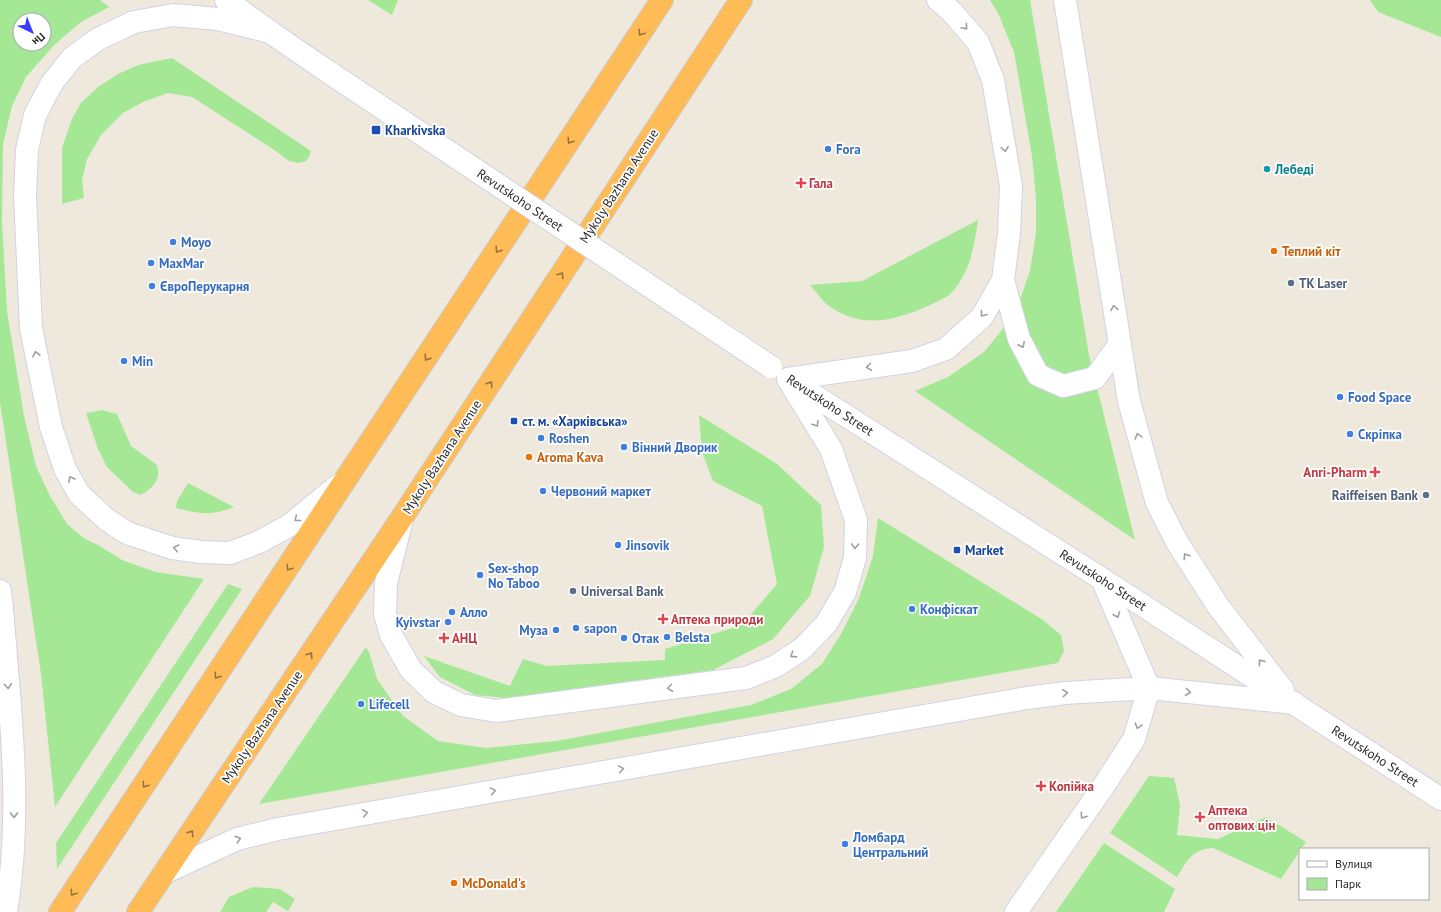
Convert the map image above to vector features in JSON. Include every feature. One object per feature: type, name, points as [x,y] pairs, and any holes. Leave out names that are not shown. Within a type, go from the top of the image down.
[{"type":"highway","points":[[60,912],[349,477],[662,0]]},
{"type":"highway","name":"Mykoly Bazhana Avenue","points":[[138,912],[403,516],[742,3]]},
{"type":"street","name":"Revutskoho Street","points":[[226,0],[324,70],[780,373],[1102,579],[1441,799]]},
{"type":"street","points":[[251,0],[270,32]]},
{"type":"street","points":[[403,516],[386,583],[385,614],[391,635],[411,670],[434,692],[461,705],[496,711],[746,678],[776,666],[802,649],[826,624],[845,592],[855,558],[856,520],[831,449],[780,373],[912,361],[946,349],[982,317],[1003,280],[1009,233],[1011,186],[993,80],[978,42],[952,12],[938,0]]},
{"type":"street","points":[[1065,0],[1129,401],[1157,503],[1176,542],[1218,606],[1294,704]]},
{"type":"street","points":[[270,32],[218,19],[174,15],[134,22],[98,39],[72,58],[52,83],[35,115],[27,150],[25,196],[31,328],[51,427],[65,469],[79,494],[106,519],[127,533],[172,548],[201,552],[230,553],[259,542],[290,525],[349,477]]},
{"type":"street","points":[[1003,280],[1019,339],[1038,375],[1063,386],[1096,378],[1119,345]]},
{"type":"street","points":[[1016,912],[1105,784],[1134,739],[1149,688],[1102,579]]},
{"type":"street","points":[[0,591],[13,755],[14,823],[11,881],[6,912]]},
{"type":"street","points":[[164,873],[237,839],[278,829],[1027,698],[1066,693],[1149,688],[1294,704]]},
{"type":"green space","points":[[0,0],[100,0],[109,7],[81,22],[52,47],[52,12],[12,12],[12,52],[48,52],[26,77],[12,106],[3,144],[2,222],[7,311],[24,416],[36,466],[50,496],[67,524],[85,539],[122,560],[156,572],[204,579],[55,807],[41,674],[0,402]]},
{"type":"green space","points":[[368,0],[398,0],[392,15]]},
{"type":"green space","points":[[990,0],[1030,0],[1089,355],[1135,540],[915,391],[948,377],[984,352],[1015,314],[1030,271],[1036,232],[1036,198],[1032,156],[1014,52],[998,13]]},
{"type":"green space","points":[[1370,0],[1441,0],[1441,37],[1378,12]]},
{"type":"green space","points":[[172,58],[311,151],[309,157],[306,161],[298,163],[289,161],[192,97],[168,93],[143,102],[123,113],[101,135],[87,159],[82,180],[84,198],[62,204],[62,148],[72,119],[81,103],[98,87],[118,74],[138,65]]},
{"type":"green space","points":[[978,220],[968,266],[964,275],[951,294],[909,314],[885,320],[862,320],[851,317],[828,305],[810,285],[862,281]]},
{"type":"green space","points":[[102,410],[117,414],[131,446],[157,465],[158,474],[156,481],[141,495],[133,492],[107,467],[98,449],[86,413]]},
{"type":"green space","points":[[699,415],[777,464],[821,505],[824,547],[810,596],[773,639],[713,670],[506,698],[475,695],[440,677],[424,656],[510,686],[523,659],[547,666],[665,660],[665,649],[742,625],[777,584],[762,506],[713,481],[702,452]]},
{"type":"green space","points":[[188,483],[234,507],[212,513],[192,512],[176,508],[177,501]]},
{"type":"green space","points":[[878,518],[1043,620],[1061,635],[1064,651],[1058,663],[259,804],[366,647],[369,652],[377,679],[403,716],[438,741],[486,748],[556,741],[751,705],[791,689],[822,664],[841,634],[859,598],[873,556]]},
{"type":"green space","points":[[228,584],[242,589],[57,869],[56,843]]},
{"type":"green space","points":[[1149,776],[1174,778],[1180,805],[1177,835],[1218,839],[1266,817],[1306,842],[1302,848],[1299,848],[1299,852],[1281,879],[1213,848],[1195,853],[1187,861],[1177,877],[1110,833]]},
{"type":"green space","points":[[1104,843],[1175,889],[1164,912],[1056,912]]},
{"type":"green space","points":[[253,887],[280,889],[295,899],[288,911],[273,902],[266,912],[220,912],[229,897]]},
{"type":"place","name":"Kharkivska","points":[[376,130]]},
{"type":"place","name":"Fora","points":[[828,149]]},
{"type":"place","name":"Лебеді","points":[[1267,169]]},
{"type":"place","name":"Гала","points":[[801,183]]},
{"type":"place","name":"Moyo","points":[[173,242]]},
{"type":"place","name":"Теплий кіт","points":[[1274,251]]},
{"type":"place","name":"MaxMar","points":[[151,263]]},
{"type":"place","name":"TK Laser","points":[[1291,283]]},
{"type":"place","name":"ЄвроПерукарня","points":[[152,286]]},
{"type":"place","name":"Min","points":[[124,361]]},
{"type":"place","name":"Food Space","points":[[1340,397]]},
{"type":"place","name":"ст. м. «Харківська»","points":[[514,421]]},
{"type":"place","name":"Скріпка","points":[[1350,434]]},
{"type":"place","name":"Roshen","points":[[541,438]]},
{"type":"place","name":"Вінний Дворик","points":[[624,447]]},
{"type":"place","name":"Aroma Kava","points":[[529,457]]},
{"type":"place","name":"Anri-Pharm","points":[[1375,472]]},
{"type":"place","name":"Червоний маркет","points":[[543,491]]},
{"type":"place","name":"Raiffeisen Bank","points":[[1426,495]]},
{"type":"place","name":"Jinsovik","points":[[618,545]]},
{"type":"place","name":"Market","points":[[957,550]]},
{"type":"place","name":"Sex-shop No Taboo","points":[[480,575]]},
{"type":"place","name":"Universal Bank","points":[[573,591]]},
{"type":"place","name":"Конфіскат","points":[[912,609]]},
{"type":"place","name":"Алло","points":[[452,612]]},
{"type":"place","name":"Аптека природи","points":[[663,619]]},
{"type":"place","name":"Kyivstar","points":[[448,622]]},
{"type":"place","name":"sapon","points":[[576,628]]},
{"type":"place","name":"Муза","points":[[556,630]]},
{"type":"place","name":"Belsta","points":[[667,637]]},
{"type":"place","name":"АНЦ","points":[[444,638]]},
{"type":"place","name":"Отак","points":[[624,638]]},
{"type":"place","name":"Lifecell","points":[[361,704]]},
{"type":"place","name":"Копійка","points":[[1041,786]]},
{"type":"place","name":"Аптека оптових цін","points":[[1200,817]]},
{"type":"place","name":"Ломбард Центральний","points":[[845,844]]},
{"type":"place","name":"McDonald's","points":[[454,883]]}]
